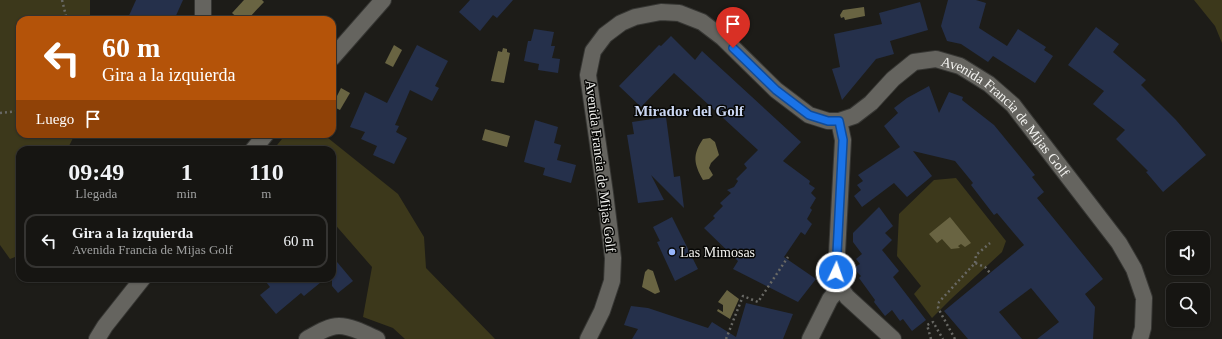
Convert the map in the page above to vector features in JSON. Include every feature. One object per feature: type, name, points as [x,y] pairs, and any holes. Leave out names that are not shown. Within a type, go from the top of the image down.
[{"type":"street","points":[[203,0],[203,16]]},
{"type":"street","points":[[336,53],[383,0]]},
{"type":"street","name":"Avenida Francia de Mijas Golf","points":[[588,339],[602,311],[612,281],[613,258],[588,76],[594,51],[605,35],[621,23],[635,17],[661,12],[679,14],[702,22],[722,38],[776,90],[809,115],[828,121],[839,121],[854,116],[871,103],[893,79],[914,62],[936,59],[960,66],[989,84],[1013,105],[1119,243],[1134,270],[1144,298],[1143,328],[1140,339]]},
{"type":"street","points":[[839,121],[843,140],[836,272],[840,287],[847,296],[893,339]]},
{"type":"street","points":[[256,146],[263,138]]},
{"type":"street","points":[[97,339],[105,326],[140,282]]},
{"type":"street","points":[[810,339],[830,299],[840,287]]},
{"type":"street","points":[[307,339],[321,331],[338,326],[360,331],[377,339]]},
{"type":"path","points":[[62,0],[66,16]]},
{"type":"path","points":[[0,113],[16,111]]},
{"type":"path","points":[[955,339],[938,308],[939,302],[975,263],[976,255],[990,243]]},
{"type":"path","points":[[726,339],[743,296],[758,302],[788,257]]},
{"type":"path","points":[[975,263],[985,267],[990,273]]},
{"type":"path","points":[[931,339],[926,325],[933,322],[943,339]]},
{"type":"shaded area","points":[[0,0],[90,0],[90,16],[16,16],[16,138],[73,138],[69,146],[16,146],[16,257],[10,259],[0,245]]},
{"type":"shaded area","points":[[244,0],[262,0],[264,2],[251,16],[235,16],[232,13]]},
{"type":"shaded area","points":[[1194,0],[1222,0],[1222,43],[1215,26]]},
{"type":"shaded area","points":[[864,7],[865,16],[845,20],[844,17],[841,18],[840,15],[843,10]]},
{"type":"shaded area","points":[[394,45],[402,50],[393,67],[385,63]]},
{"type":"shaded area","points":[[503,48],[507,49],[507,52],[510,53],[504,83],[491,81],[498,51],[502,52]]},
{"type":"shaded area","points":[[341,88],[350,93],[340,110],[336,108],[336,98]]},
{"type":"shaded area","points":[[485,129],[510,136],[507,147],[482,140]]},
{"type":"shaded area","points":[[283,138],[328,138],[398,194],[424,237],[426,268],[495,339],[405,339],[393,328],[363,317],[372,267],[336,226],[336,146],[276,146]]},
{"type":"shaded area","points":[[710,138],[715,142],[719,155],[711,163],[709,168],[713,175],[709,179],[703,180],[696,164],[696,155],[699,145],[703,139]]},
{"type":"shaded area","points":[[956,178],[1006,241],[1002,252],[932,318],[914,294],[921,286],[897,256],[899,214],[934,180]]},
{"type":"shaded area","points":[[950,217],[971,243],[965,247],[961,244],[958,246],[960,248],[951,249],[942,239],[937,243],[929,234]]},
{"type":"shaded area","points":[[648,269],[653,271],[660,292],[655,294],[642,287],[645,272]]},
{"type":"shaded area","points":[[727,290],[739,299],[730,319],[717,311],[718,309],[723,312],[723,305],[718,302]]},
{"type":"building","points":[[136,0],[183,0],[176,16],[129,16]]},
{"type":"building","points":[[470,0],[513,0],[497,18],[493,15],[480,31],[459,12]]},
{"type":"building","points":[[948,0],[976,0],[986,3],[979,28],[1007,46],[1018,29],[1046,47],[1044,50],[1053,56],[1035,83],[993,56],[988,62],[961,44],[947,41],[941,26]]},
{"type":"building","points":[[920,2],[928,30],[890,41],[894,54],[876,59],[842,100],[832,69],[840,67],[834,34],[882,24],[879,13]]},
{"type":"building","points":[[1096,27],[1119,44],[1113,52],[1146,80],[1141,85],[1176,120],[1206,155],[1163,192],[1146,172],[1148,171],[1116,139],[1125,130],[1093,104],[1104,91],[1068,65]]},
{"type":"building","points":[[534,29],[554,32],[551,46],[555,46],[552,58],[560,59],[558,73],[538,70],[539,64],[524,61],[528,41],[531,41]]},
{"type":"building","points":[[671,36],[695,60],[702,51],[801,142],[783,161],[810,181],[809,184],[815,188],[811,193],[816,198],[810,208],[812,210],[807,219],[812,224],[805,235],[801,232],[784,257],[816,279],[798,302],[733,269],[738,261],[704,228],[715,218],[713,216],[723,206],[720,203],[731,193],[727,190],[734,187],[738,181],[736,179],[747,168],[744,164],[758,150],[674,73],[641,107],[619,86],[659,45],[661,46]]},
{"type":"building","points":[[417,45],[448,61],[435,86],[439,88],[432,101],[410,90],[395,125],[399,126],[396,132],[407,138],[394,164],[373,155],[377,146],[361,139],[365,132],[350,127],[365,92],[387,103]]},
{"type":"building","points":[[929,86],[939,113],[949,92],[963,97],[962,100],[994,125],[1035,175],[1032,177],[1044,192],[1037,198],[1103,279],[1085,294],[1095,307],[1093,339],[1037,339],[1059,322],[1031,288],[999,312],[1022,339],[968,339],[944,311],[1024,245],[997,213],[994,215],[971,185],[973,183],[955,161],[913,151],[932,176],[907,197],[894,183],[862,207],[854,196],[861,190],[857,185],[863,181],[858,175],[900,147],[884,126],[898,113],[894,108],[907,98]]},
{"type":"building","points":[[666,117],[674,177],[680,176],[684,208],[651,175],[664,200],[638,203],[627,135],[634,134],[632,122]]},
{"type":"building","points":[[535,120],[558,127],[554,143],[561,145],[557,160],[576,165],[571,183],[543,175],[545,168],[524,162]]},
{"type":"building","points":[[879,207],[893,226],[885,233],[892,240],[882,250],[899,271],[893,277],[926,320],[912,331],[903,319],[900,321],[892,310],[885,316],[859,278],[861,276],[853,268],[860,264],[856,259],[862,254],[853,242],[853,233]]},
{"type":"building","name":"Las Mimosas","points":[[672,217],[698,269],[675,281],[657,242],[660,241],[653,227]]},
{"type":"building","points":[[336,261],[353,281],[338,293],[332,286],[332,282],[336,282]]},
{"type":"building","points":[[266,282],[321,282],[304,296],[301,293],[276,314],[260,295],[270,287]]},
{"type":"building","points":[[746,303],[793,314],[783,339],[632,339],[638,329],[624,325],[631,306],[648,308],[708,328],[712,322],[736,337]]},
{"type":"place","name":"Las Mimosas","points":[[672,252]]},
{"type":"district","name":"Mirador del Golf","points":[[689,111]]},
{"type":"route","points":[[733,48],[776,90],[809,115],[828,121],[839,121],[843,140],[836,272]]}]
